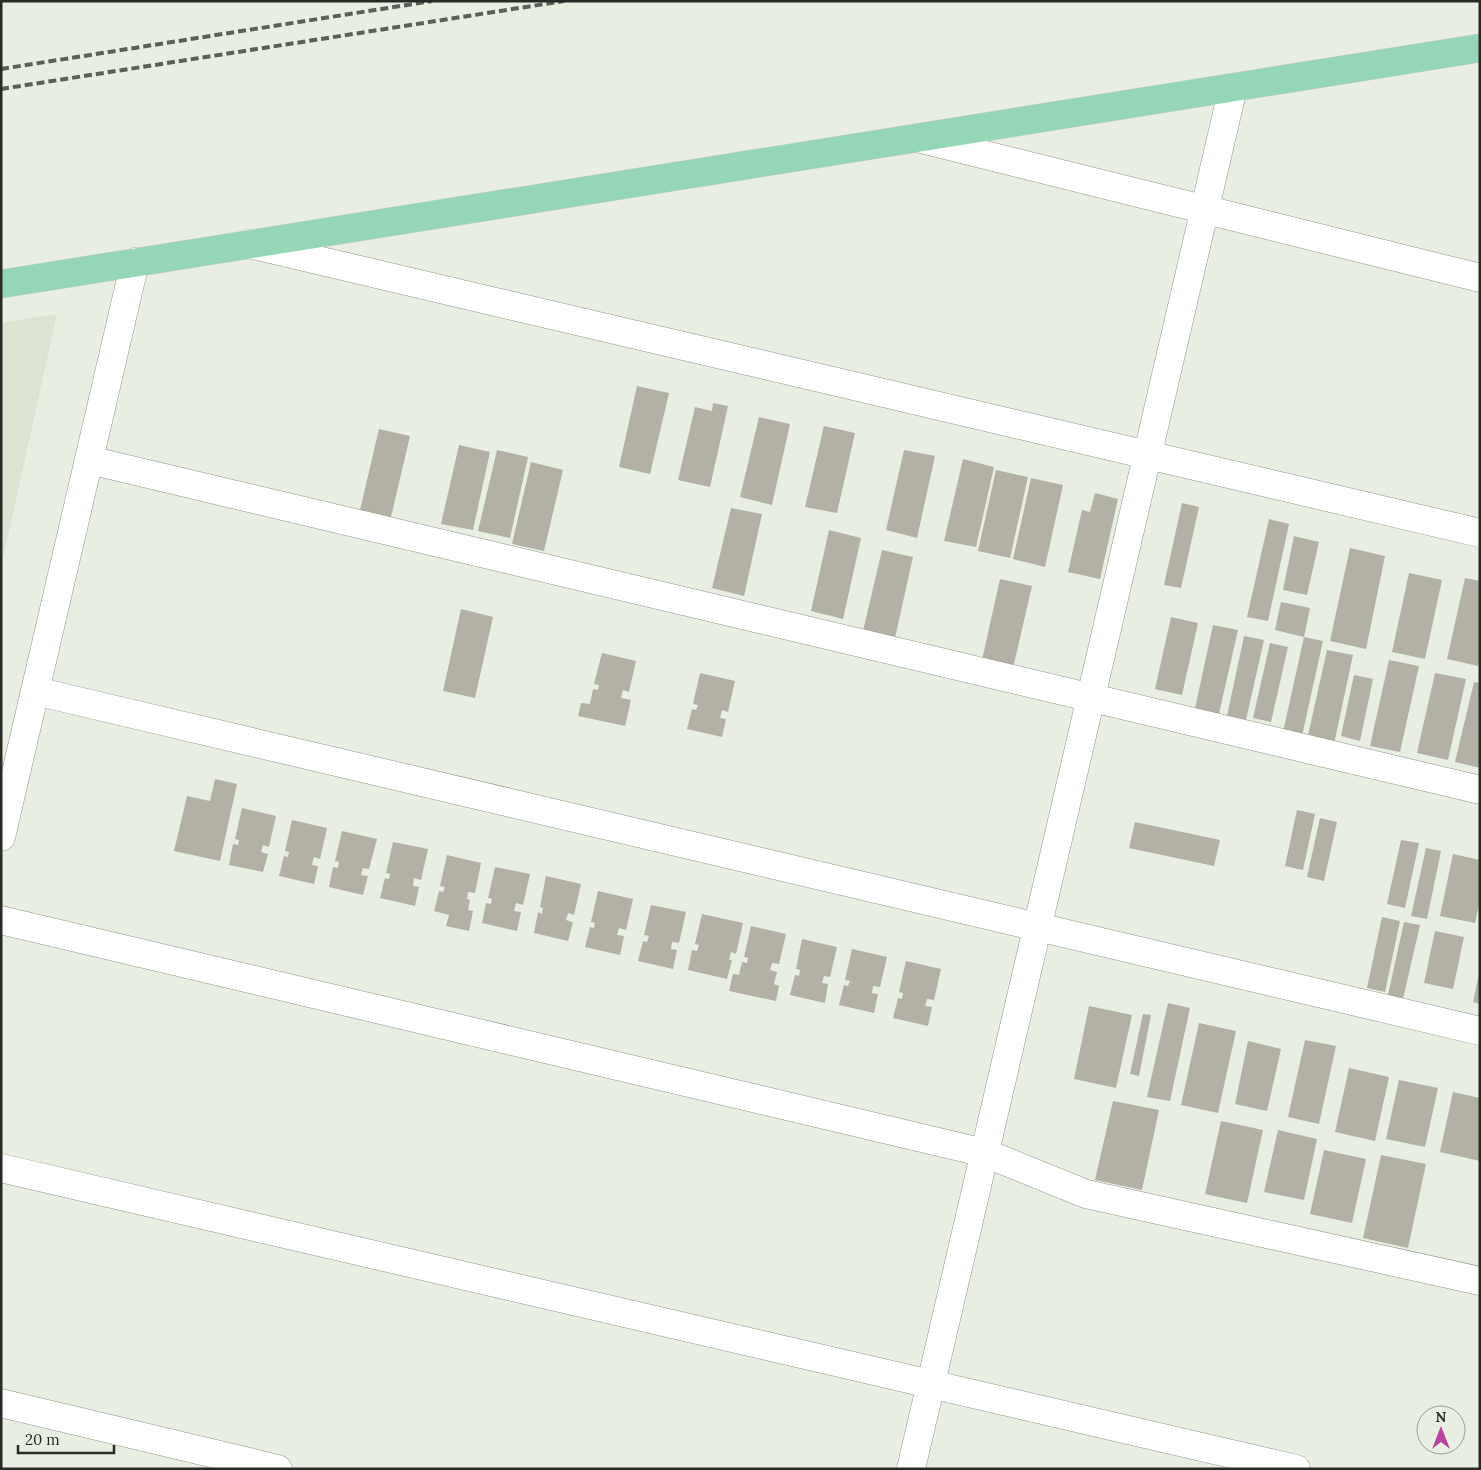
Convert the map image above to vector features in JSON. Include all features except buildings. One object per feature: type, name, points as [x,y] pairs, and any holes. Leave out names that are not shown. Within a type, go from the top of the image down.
[{"type":"main road","points":[[1,284],[1480,48]]},
{"type":"street","points":[[912,1469],[1233,88]]},
{"type":"street","points":[[917,138],[1480,278]]},
{"type":"street","points":[[249,244],[1480,533]]},
{"type":"street","points":[[1,837],[5,807],[35,691],[135,262]]},
{"type":"street","points":[[89,460],[1480,790]]},
{"type":"street","points":[[35,691],[1480,1031]]},
{"type":"street","points":[[1,920],[985,1153],[1086,1194],[1480,1281]]},
{"type":"street","points":[[1,1168],[1296,1469]]},
{"type":"street","points":[[1,1403],[278,1469]]},
{"type":"shaded area","points":[[57,314],[1,568],[1,323]]},
{"type":"railway","points":[[1,69],[432,1]]},
{"type":"railway","points":[[1,89],[564,1]]}]
